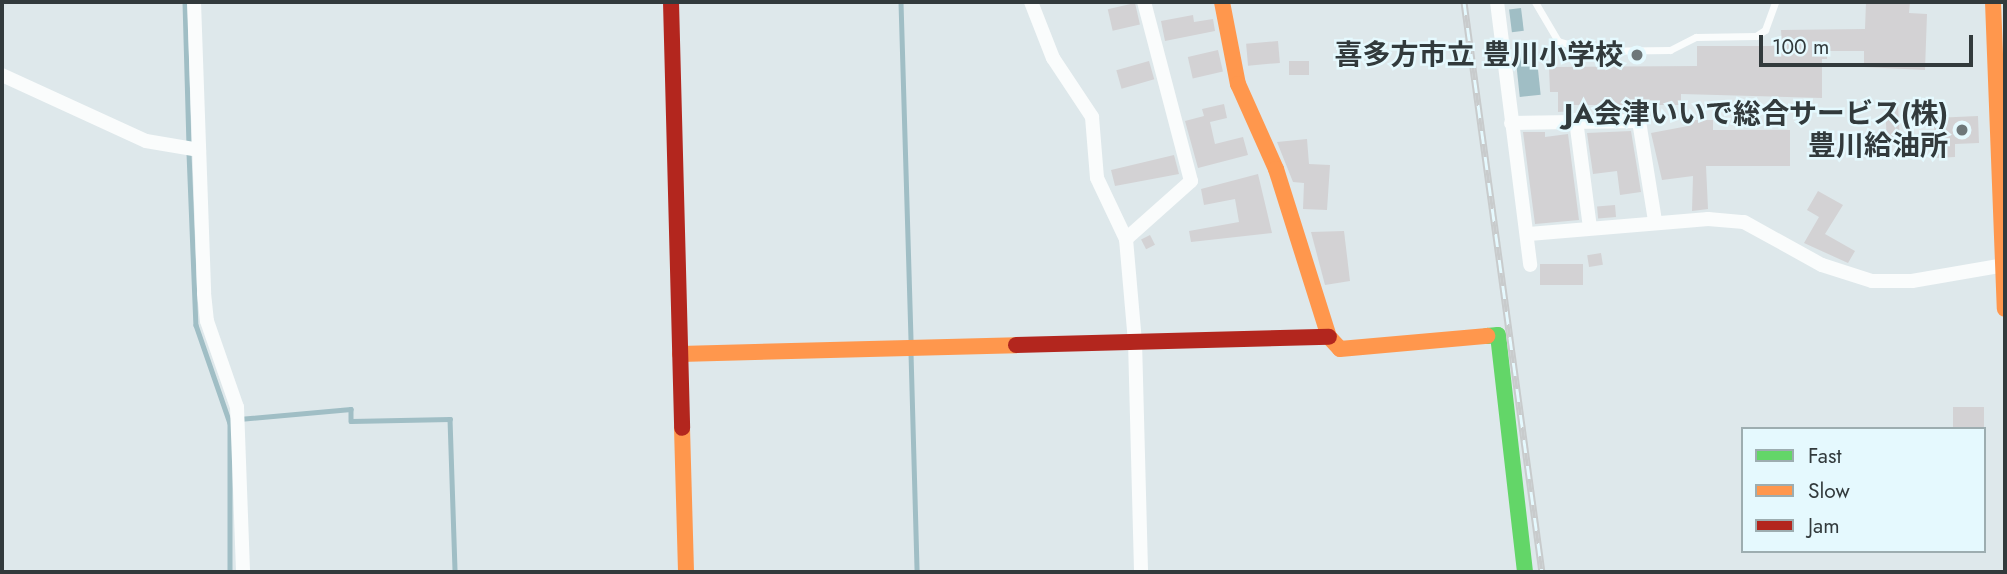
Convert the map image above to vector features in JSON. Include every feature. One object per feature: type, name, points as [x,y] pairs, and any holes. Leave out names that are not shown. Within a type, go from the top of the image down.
[{"type":"street","points":[[194,2],[207,321],[237,407],[243,572]]},
{"type":"street","points":[[671,2],[687,572]]},
{"type":"street","points":[[1031,2],[1053,58],[1092,117],[1097,178],[1126,239],[1135,341],[1141,572]]},
{"type":"street","points":[[1126,239],[1191,181],[1144,2]]},
{"type":"street","points":[[1222,2],[1238,84],[1276,169],[1329,337],[1340,349],[1497,335],[1525,572]]},
{"type":"street","points":[[1497,2],[1510,123],[1529,234],[1530,265]]},
{"type":"street","points":[[1993,2],[2005,309]]},
{"type":"street","points":[[2,75],[145,141],[199,150]]},
{"type":"street","points":[[1576,120],[1590,228]]},
{"type":"street","points":[[1510,123],[1639,121],[1655,221]]},
{"type":"street","points":[[1529,234],[1655,221],[1744,222],[1822,265],[1872,281],[1912,281],[2005,265]]},
{"type":"street","points":[[680,354],[1329,337]]},
{"type":"lane","points":[[1535,2],[1558,41],[1590,51],[1670,50],[1696,37],[1756,36],[1765,30],[1775,2]]},
{"type":"water","points":[[1521,8],[1524,31],[1512,32],[1509,9]]},
{"type":"water","points":[[1535,41],[1541,95],[1520,97],[1514,43]]},
{"type":"building","points":[[1866,2],[1910,2],[1909,13],[1927,14],[1925,70],[1864,67],[1864,51],[1827,51],[1827,59],[1822,59],[1822,98],[1681,94],[1681,105],[1573,105],[1573,111],[1558,112],[1558,92],[1550,92],[1549,67],[1697,66],[1697,46],[1782,46],[1781,30],[1865,29]]},
{"type":"building","points":[[1135,3],[1140,24],[1113,31],[1108,9]]},
{"type":"building","points":[[1193,15],[1194,22],[1213,19],[1215,31],[1165,41],[1161,21]]},
{"type":"building","points":[[1278,41],[1280,63],[1248,66],[1246,44]]},
{"type":"building","points":[[1218,50],[1223,71],[1193,78],[1188,57]]},
{"type":"building","points":[[1149,61],[1154,79],[1122,89],[1116,70]]},
{"type":"building","points":[[1289,61],[1309,61],[1309,75],[1289,75]]},
{"type":"building","points":[[1224,104],[1227,118],[1210,122],[1215,144],[1243,137],[1248,155],[1198,168],[1185,121],[1204,116],[1202,109]]},
{"type":"building","points":[[1898,104],[1900,140],[1887,141],[1885,105]]},
{"type":"building","points":[[1978,116],[1979,143],[1955,144],[1955,157],[1935,158],[1934,118]]},
{"type":"building","points":[[1688,120],[1713,120],[1713,130],[1790,130],[1790,166],[1706,166],[1708,209],[1692,211],[1693,176],[1662,180],[1651,133],[1688,126]]},
{"type":"building","points":[[1631,131],[1641,192],[1620,195],[1617,171],[1593,174],[1587,133]]},
{"type":"building","points":[[1523,132],[1545,132],[1545,137],[1568,134],[1579,220],[1535,224]]},
{"type":"building","points":[[1307,139],[1309,164],[1330,165],[1327,210],[1303,209],[1304,183],[1293,182],[1277,142]]},
{"type":"building","points":[[1174,155],[1179,174],[1115,186],[1111,170]]},
{"type":"building","points":[[1258,174],[1272,233],[1191,242],[1189,231],[1239,222],[1235,199],[1204,205],[1201,189]]},
{"type":"building","points":[[1818,191],[1843,205],[1825,234],[1855,251],[1848,263],[1804,243],[1819,217],[1807,210]]},
{"type":"building","points":[[1615,205],[1616,217],[1598,219],[1597,207]]},
{"type":"building","points":[[1344,231],[1350,281],[1325,285],[1311,232]]},
{"type":"building","points":[[1150,235],[1155,245],[1146,249],[1141,240]]},
{"type":"building","points":[[1601,253],[1603,265],[1589,267],[1587,255]]},
{"type":"building","points":[[1540,264],[1583,264],[1583,285],[1540,285]]},
{"type":"building","points":[[1953,407],[1984,407],[1984,427],[1953,427]]},
{"type":"waterway","points":[[185,2],[189,144]]},
{"type":"waterway","points":[[901,2],[911,344]]},
{"type":"waterway","points":[[189,153],[196,325],[230,423],[230,572]]},
{"type":"waterway","points":[[911,353],[917,572]]},
{"type":"waterway","points":[[239,419],[351,409],[351,421],[450,419],[455,572]]},
{"type":"railway","points":[[1464,2],[1542,572]]},
{"type":"traffic: fast","points":[[1487,336],[1498,335],[1525,572]]},
{"type":"traffic: slow","points":[[1222,2],[1238,84],[1276,169],[1329,337],[1340,349],[1487,336]]},
{"type":"traffic: slow","points":[[1993,2],[2005,309]]},
{"type":"traffic: slow","points":[[680,354],[1016,345]]},
{"type":"traffic: slow","points":[[682,428],[686,572]]},
{"type":"traffic: jam","points":[[671,2],[682,428]]},
{"type":"traffic: jam","points":[[1016,345],[1329,337]]},
{"type":"place","name":"喜多方市立 豊川小学校","points":[[1637,55]]},
{"type":"place","name":"JA会津いいで総合サービス(株) 豊川給油所","points":[[1962,130]]}]
